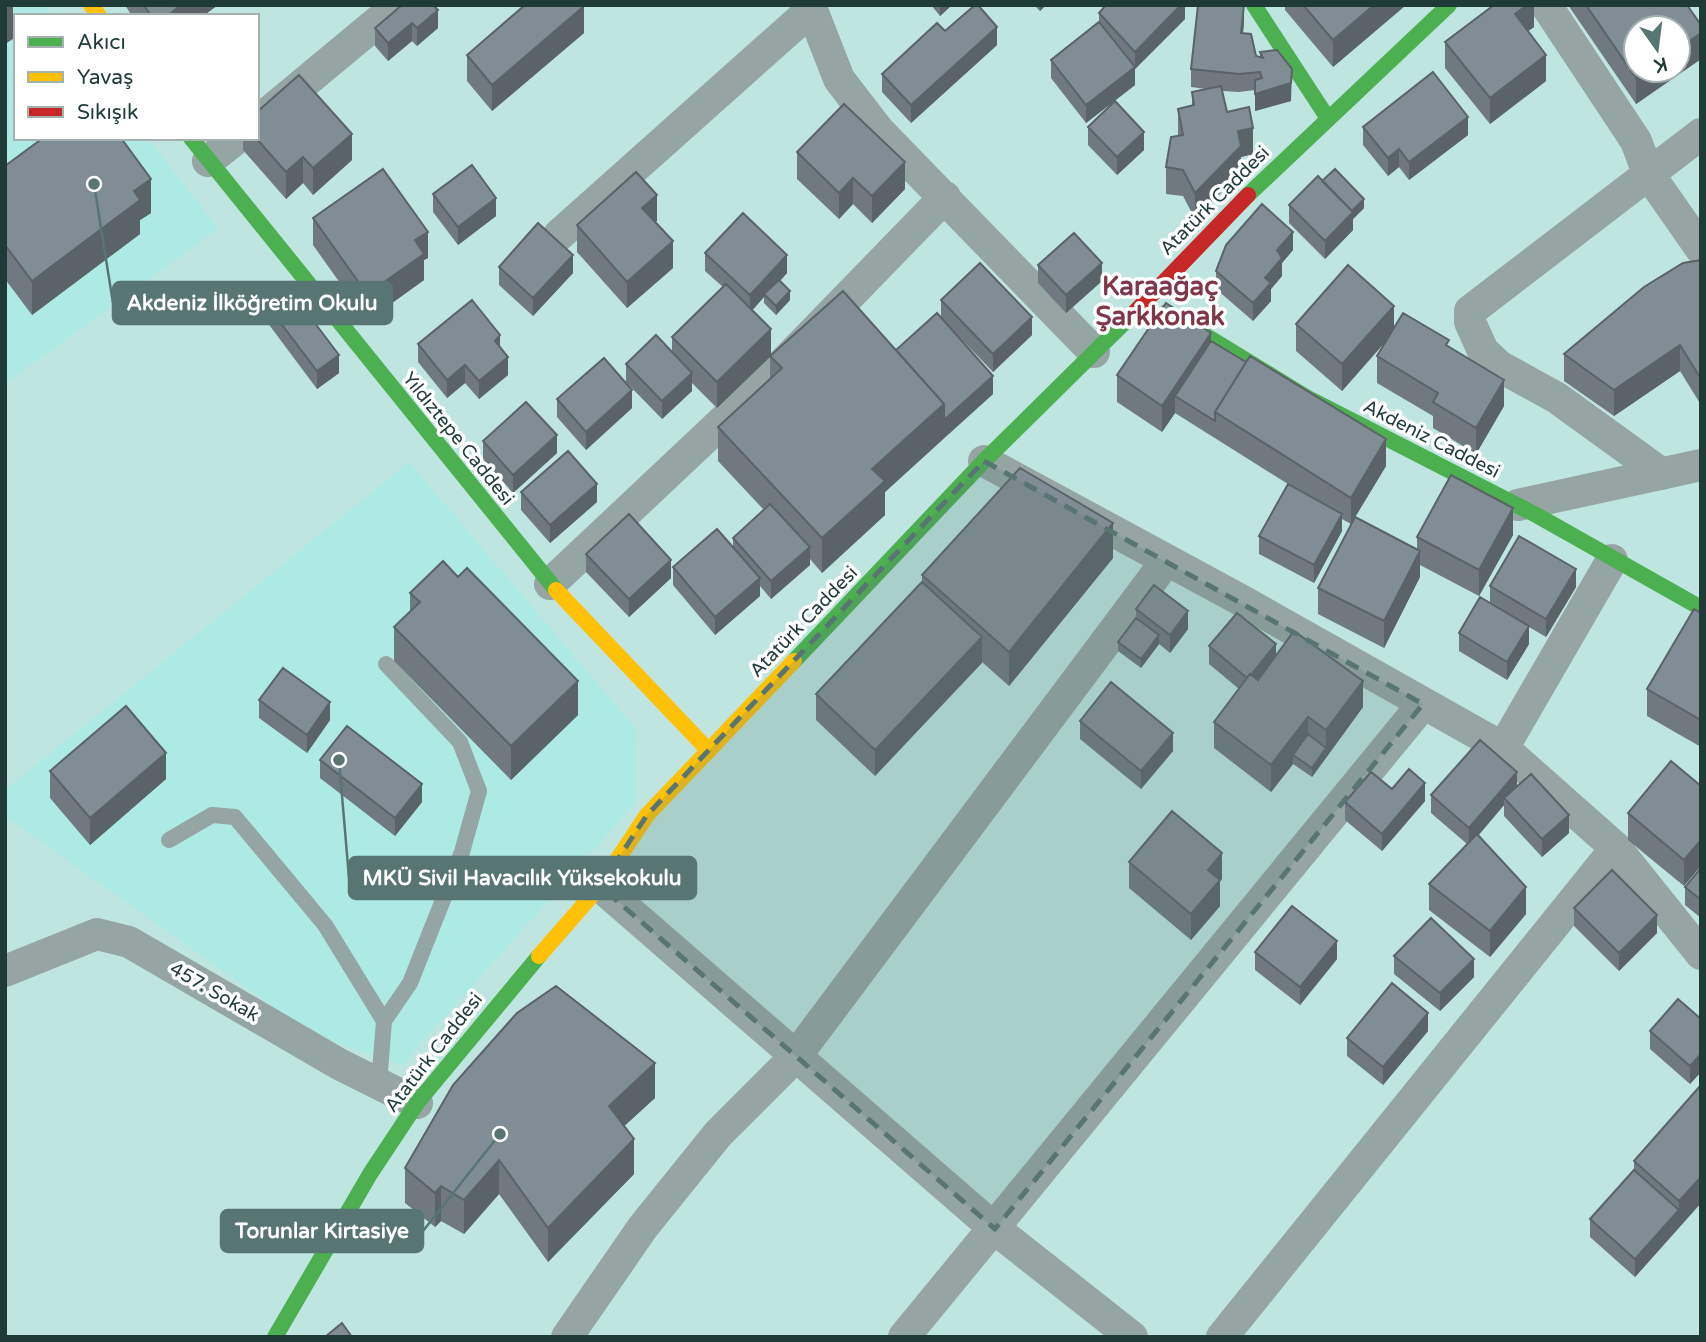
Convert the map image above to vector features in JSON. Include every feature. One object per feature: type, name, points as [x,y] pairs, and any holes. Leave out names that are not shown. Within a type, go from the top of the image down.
[{"type":"main road","points":[[1254,5],[1327,117]]},
{"type":"main road","name":"Atatürk Caddesi","points":[[275,1337],[370,1174],[417,1103],[481,1023],[600,886],[647,815],[984,461],[1147,300],[1204,238],[1327,117],[1449,5]]},
{"type":"main road","name":"Yıldıztepe Caddesi","points":[[199,150],[550,584],[709,751]]},
{"type":"main road","name":"Akdeniz Caddesi","points":[[1147,300],[1306,397],[1518,505],[1701,608]]},
{"type":"street","points":[[259,120],[398,5]]},
{"type":"street","points":[[1546,5],[1636,141],[1648,173],[1701,249]]},
{"type":"street","points":[[559,235],[810,8],[839,79],[879,131],[1094,352]]},
{"type":"street","points":[[1662,474],[1557,398],[1499,366],[1483,351],[1470,323],[1470,311],[1701,134]]},
{"type":"street","points":[[199,150],[231,140]]},
{"type":"street","points":[[550,584],[772,375],[945,197]]},
{"type":"street","points":[[984,461],[1503,748],[1616,848],[1701,954]]},
{"type":"street","points":[[1518,505],[1701,465]]},
{"type":"street","points":[[1503,748],[1612,559]]},
{"type":"street","points":[[568,1337],[643,1227],[709,1144],[796,1056],[1167,560]]},
{"type":"street","points":[[904,1337],[1423,704]]},
{"type":"street","points":[[1222,1337],[1616,848]]},
{"type":"street","points":[[600,886],[995,1229],[1132,1337]]},
{"type":"street","name":"457. Sokak","points":[[5,971],[97,934],[129,942],[417,1103]]},
{"type":"lane","points":[[379,1084],[384,1021],[410,983],[462,852],[480,791],[460,742],[386,664]]},
{"type":"lane","points":[[169,840],[212,815],[235,817],[325,925],[384,1021]]},
{"type":"highlighted area","points":[[984,461],[1423,704],[995,1229],[600,886],[647,815]]},
{"type":"shaded area","points":[[5,5],[45,5],[52,14],[14,14],[14,140],[150,140],[218,229],[5,384]]},
{"type":"shaded area","points":[[409,462],[637,730],[635,803],[402,1065],[313,1035],[5,816],[5,790]]},
{"type":"building","points":[[144,5],[181,5],[170,14],[150,14]]},
{"type":"building","points":[[402,5],[433,5],[438,10],[417,28],[412,23],[388,43],[375,28]]},
{"type":"building","points":[[525,5],[584,6],[492,85],[467,55]]},
{"type":"building","points":[[978,5],[997,27],[911,105],[882,74],[937,23],[945,31]]},
{"type":"building","points":[[1106,5],[1181,5],[1135,52],[1099,13]]},
{"type":"building","points":[[1198,5],[1244,5],[1241,33],[1251,34],[1256,56],[1263,58],[1260,52],[1277,50],[1292,69],[1291,83],[1255,94],[1255,80],[1262,78],[1260,72],[1239,74],[1191,69]]},
{"type":"building","points":[[1303,5],[1374,5],[1333,40]]},
{"type":"building","points":[[1494,5],[1527,5],[1515,14],[1546,55],[1490,98],[1445,42]]},
{"type":"building","points":[[1586,5],[1687,5],[1701,25],[1701,33],[1692,39],[1692,14],[1622,14],[1622,58]]},
{"type":"building","points":[[1099,22],[1135,67],[1086,105],[1051,60]]},
{"type":"building","points":[[1433,72],[1468,117],[1409,162],[1399,149],[1388,158],[1363,127]]},
{"type":"building","points":[[299,75],[352,134],[313,168],[303,157],[286,172],[258,140],[259,110]]},
{"type":"building","points":[[1221,86],[1227,112],[1249,107],[1253,128],[1238,131],[1241,146],[1195,193],[1183,170],[1166,167],[1171,137],[1183,135],[1178,109],[1194,105],[1192,92]]},
{"type":"building","points":[[1115,101],[1144,132],[1117,157],[1088,127]]},
{"type":"building","points":[[844,104],[905,162],[872,196],[853,178],[839,193],[797,152]]},
{"type":"building","points":[[40,140],[122,140],[151,179],[134,191],[140,200],[32,281],[5,245],[5,166]]},
{"type":"building","points":[[472,165],[496,198],[458,227],[433,194]]},
{"type":"building","points":[[383,169],[428,232],[415,240],[424,254],[367,294],[313,218]]},
{"type":"building","points":[[1335,169],[1364,199],[1352,211],[1322,181]]},
{"type":"building","points":[[636,172],[657,195],[642,208],[673,241],[627,282],[577,225]]},
{"type":"building","points":[[1318,176],[1353,212],[1325,241],[1289,205]]},
{"type":"building","points":[[1262,204],[1293,232],[1277,250],[1282,258],[1265,278],[1271,283],[1253,303],[1216,271],[1226,245]]},
{"type":"building","points":[[743,213],[787,255],[750,295],[705,253]]},
{"type":"building","points":[[538,223],[573,255],[533,298],[499,267]]},
{"type":"building","points":[[1074,233],[1102,263],[1066,295],[1038,265]]},
{"type":"building","points":[[1701,260],[1701,379],[1680,345],[1614,390],[1564,354],[1644,287],[1683,263]]},
{"type":"building","points":[[980,263],[1032,317],[993,354],[941,300]]},
{"type":"building","points":[[1348,265],[1394,306],[1342,364],[1296,324]]},
{"type":"building","points":[[779,280],[790,291],[776,306],[764,294]]},
{"type":"building","points":[[726,284],[771,329],[717,382],[672,337]]},
{"type":"building","points":[[289,289],[339,355],[317,371],[267,305]]},
{"type":"building","points":[[843,291],[944,404],[872,469],[885,481],[822,538],[718,427],[782,368],[770,356]]},
{"type":"building","points":[[472,300],[500,335],[495,341],[508,357],[479,381],[465,365],[447,380],[418,344]]},
{"type":"building","points":[[1166,303],[1211,333],[1162,406],[1117,375]]},
{"type":"building","points":[[937,313],[993,376],[944,420],[944,404],[896,350]]},
{"type":"building","points":[[1403,313],[1449,340],[1446,345],[1504,380],[1476,428],[1433,402],[1438,393],[1377,356]]},
{"type":"building","points":[[656,335],[692,373],[662,401],[626,364]]},
{"type":"building","points":[[1211,341],[1246,362],[1215,412],[1215,421],[1175,396]]},
{"type":"building","points":[[1250,356],[1386,439],[1351,498],[1215,412]]},
{"type":"building","points":[[604,358],[632,390],[586,432],[557,399]]},
{"type":"building","points":[[526,402],[557,435],[513,475],[483,441]]},
{"type":"building","points":[[568,451],[597,484],[550,525],[521,492]]},
{"type":"building","points":[[1020,468],[1113,523],[1009,652],[922,575]]},
{"type":"building","points":[[1451,475],[1513,508],[1479,570],[1417,537]]},
{"type":"building","points":[[1288,484],[1342,514],[1314,565],[1259,536]]},
{"type":"building","points":[[770,504],[810,547],[771,581],[733,538]]},
{"type":"building","points":[[629,514],[671,560],[629,599],[586,554]]},
{"type":"building","points":[[1355,517],[1420,551],[1384,621],[1318,588]]},
{"type":"building","points":[[717,529],[760,578],[715,617],[673,567]]},
{"type":"building","points":[[1519,536],[1576,569],[1546,619],[1490,586]]},
{"type":"building","points":[[443,561],[458,577],[467,568],[578,681],[511,746],[394,627],[420,602],[410,593]]},
{"type":"building","points":[[922,582],[982,637],[875,750],[816,694]]},
{"type":"building","points":[[1154,585],[1188,611],[1170,635],[1136,609]]},
{"type":"building","points":[[1480,597],[1529,626],[1507,662],[1459,633]]},
{"type":"building","points":[[1694,609],[1701,613],[1701,720],[1647,689]]},
{"type":"building","points":[[1237,613],[1276,644],[1247,678],[1209,646]]},
{"type":"building","points":[[1136,618],[1159,635],[1141,659],[1118,642]]},
{"type":"building","points":[[1294,631],[1363,681],[1326,730],[1308,717],[1271,765],[1214,722],[1250,674],[1258,680]]},
{"type":"building","points":[[283,668],[330,702],[307,735],[259,700]]},
{"type":"building","points":[[1111,682],[1173,733],[1141,771],[1080,721]]},
{"type":"building","points":[[126,706],[166,753],[90,818],[50,771]]},
{"type":"building","points":[[347,726],[422,784],[395,818],[320,760]]},
{"type":"building","points":[[1308,734],[1326,748],[1312,768],[1293,755]]},
{"type":"building","points":[[1480,740],[1517,772],[1469,828],[1431,795]]},
{"type":"building","points":[[1671,761],[1701,786],[1701,840],[1684,860],[1628,813]]},
{"type":"building","points":[[1409,769],[1425,783],[1382,834],[1345,802],[1371,772],[1392,789]]},
{"type":"building","points":[[1531,774],[1569,815],[1542,839],[1504,798]]},
{"type":"building","points":[[1172,811],[1222,853],[1208,870],[1220,880],[1191,914],[1129,862]]},
{"type":"building","points":[[1477,834],[1526,887],[1490,931],[1429,884]]},
{"type":"building","points":[[1701,868],[1701,900],[1685,887]]},
{"type":"building","points":[[1612,870],[1657,915],[1619,953],[1574,908]]},
{"type":"building","points":[[1292,906],[1337,941],[1300,987],[1255,952]]},
{"type":"building","points":[[1431,918],[1474,959],[1440,993],[1394,956]]},
{"type":"building","points":[[1392,983],[1428,1013],[1383,1067],[1347,1038]]},
{"type":"building","points":[[556,986],[655,1063],[609,1106],[634,1139],[548,1228],[499,1160],[464,1200],[441,1186],[435,1193],[405,1168],[453,1085],[517,1013]]},
{"type":"building","points":[[1678,999],[1701,1019],[1701,1054],[1690,1066],[1650,1031]]},
{"type":"building","points":[[1701,1085],[1701,1177],[1679,1201],[1634,1161]]},
{"type":"building","points":[[1634,1170],[1679,1210],[1635,1259],[1590,1219]]},
{"type":"building","points":[[342,1323],[352,1337],[325,1337]]},
{"type":"traffic: fast","points":[[1254,5],[1327,117]]},
{"type":"traffic: fast","points":[[1248,195],[1449,5]]},
{"type":"traffic: fast","points":[[193,140],[556,590]]},
{"type":"traffic: fast","points":[[1167,312],[1306,397],[1538,516],[1701,608]]},
{"type":"traffic: fast","points":[[794,661],[984,461],[1133,314]]},
{"type":"traffic: fast","points":[[275,1337],[370,1174],[417,1103],[539,956]]},
{"type":"traffic: slow","points":[[91,5],[98,14]]},
{"type":"traffic: slow","points":[[556,590],[709,751]]},
{"type":"traffic: slow","points":[[539,956],[600,886],[647,815],[794,661]]},
{"type":"traffic: jam","points":[[1133,314],[1248,195]]},
{"type":"place","name":"Akdeniz İlköğretim Okulu","points":[[94,184]]},
{"type":"place","name":"MKÜ Sivil Havacılık Yüksekokulu","points":[[339,760]]},
{"type":"place","name":"Torunlar Kirtasiye","points":[[500,1134]]},
{"type":"district","name":"Karaağaç Şarkkonak","points":[[1160,301]]}]
